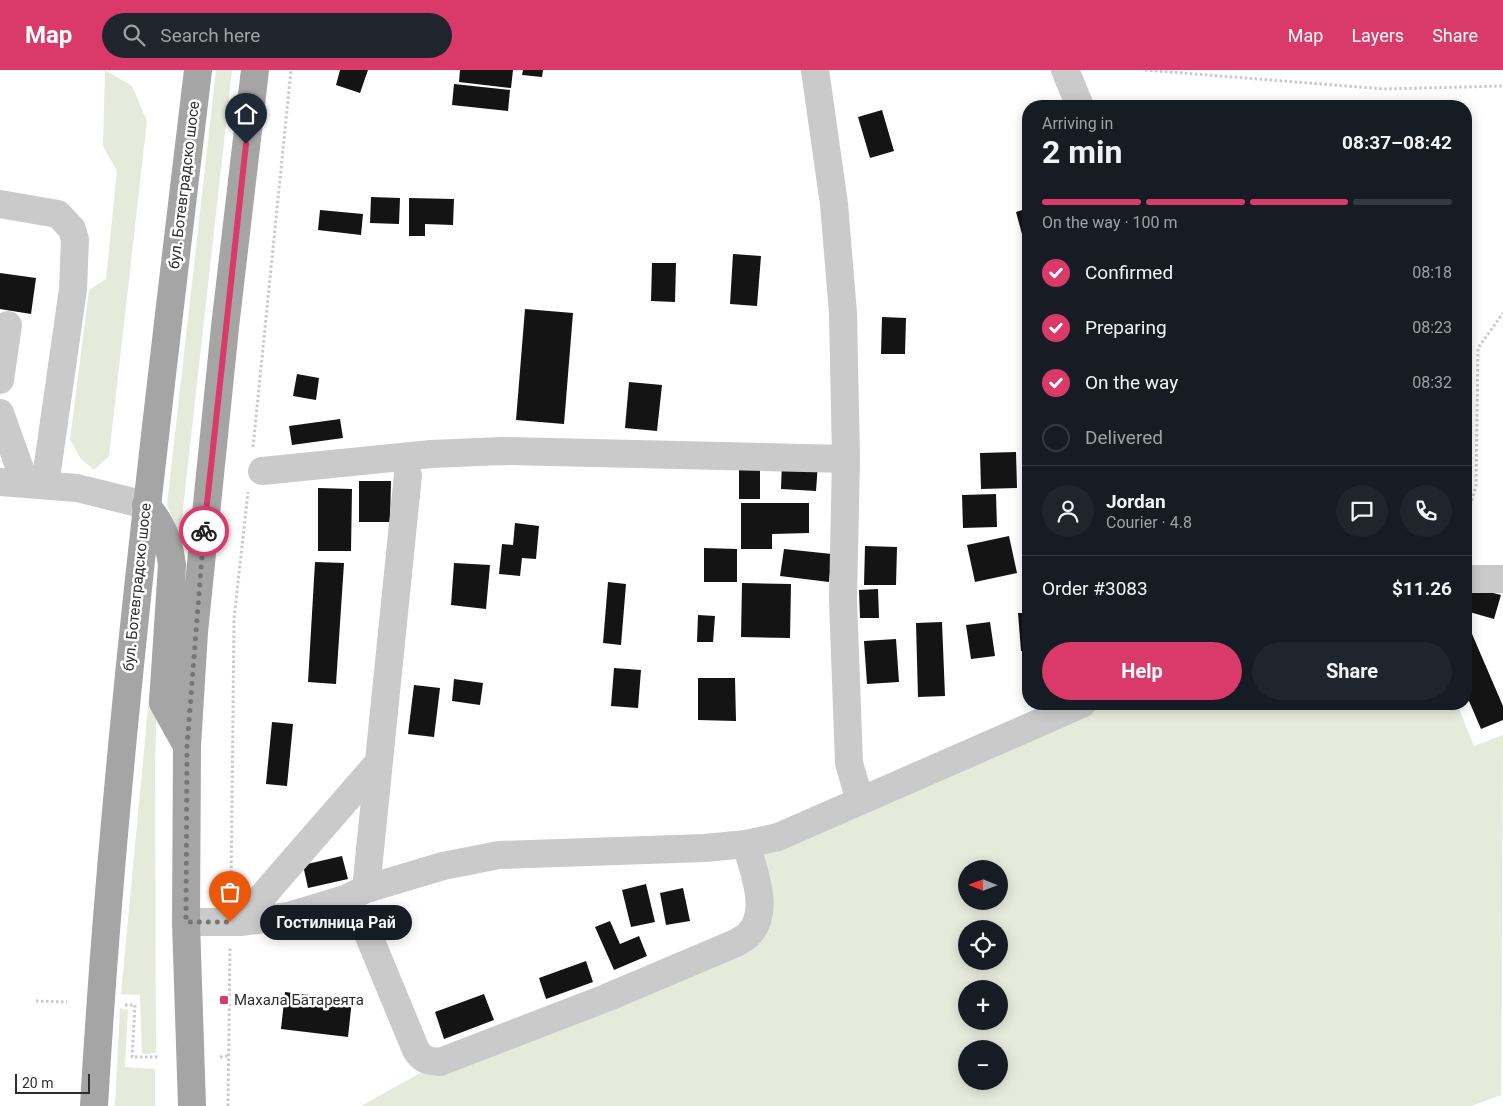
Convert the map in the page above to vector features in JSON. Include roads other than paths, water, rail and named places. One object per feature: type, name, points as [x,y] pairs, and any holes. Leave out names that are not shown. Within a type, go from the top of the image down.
[{"type":"main road","name":"бул. Ботевградско шосе","points":[[94,1106],[112,838],[146,505],[198,70]]},
{"type":"main road","points":[[192,1106],[186,922],[187,746],[194,632],[206,508],[255,70]]},
{"type":"main road","points":[[146,505],[158,519],[170,548],[172,565],[163,703],[187,746]]},
{"type":"street","points":[[815,70],[834,204],[843,313],[846,459],[843,600],[849,763],[860,801]]},
{"type":"street","points":[[1065,70],[1078,100]]},
{"type":"street","points":[[0,204],[58,214],[72,229],[75,240],[73,289],[23,483]]},
{"type":"street","points":[[0,380],[8,325]]},
{"type":"street","points":[[0,413],[23,483]]},
{"type":"street","points":[[255,471],[431,454],[503,451],[846,459]]},
{"type":"street","points":[[408,475],[379,762],[355,894],[368,934],[420,1058],[430,1062],[440,1062],[606,998],[736,943],[749,934],[757,918],[760,900],[746,844]]},
{"type":"street","points":[[23,483],[77,488],[146,505]]},
{"type":"street","points":[[1472,579],[1503,579]]},
{"type":"street","points":[[186,922],[235,922],[289,916],[443,866],[499,854],[705,848],[746,844],[778,837],[1068,710]]},
{"type":"street","points":[[235,922],[379,762]]},
{"type":"place","name":"Гостилница Рай","points":[[230,922]]},
{"type":"place","name":"Махала Батареята","points":[[224,1000]]}]
